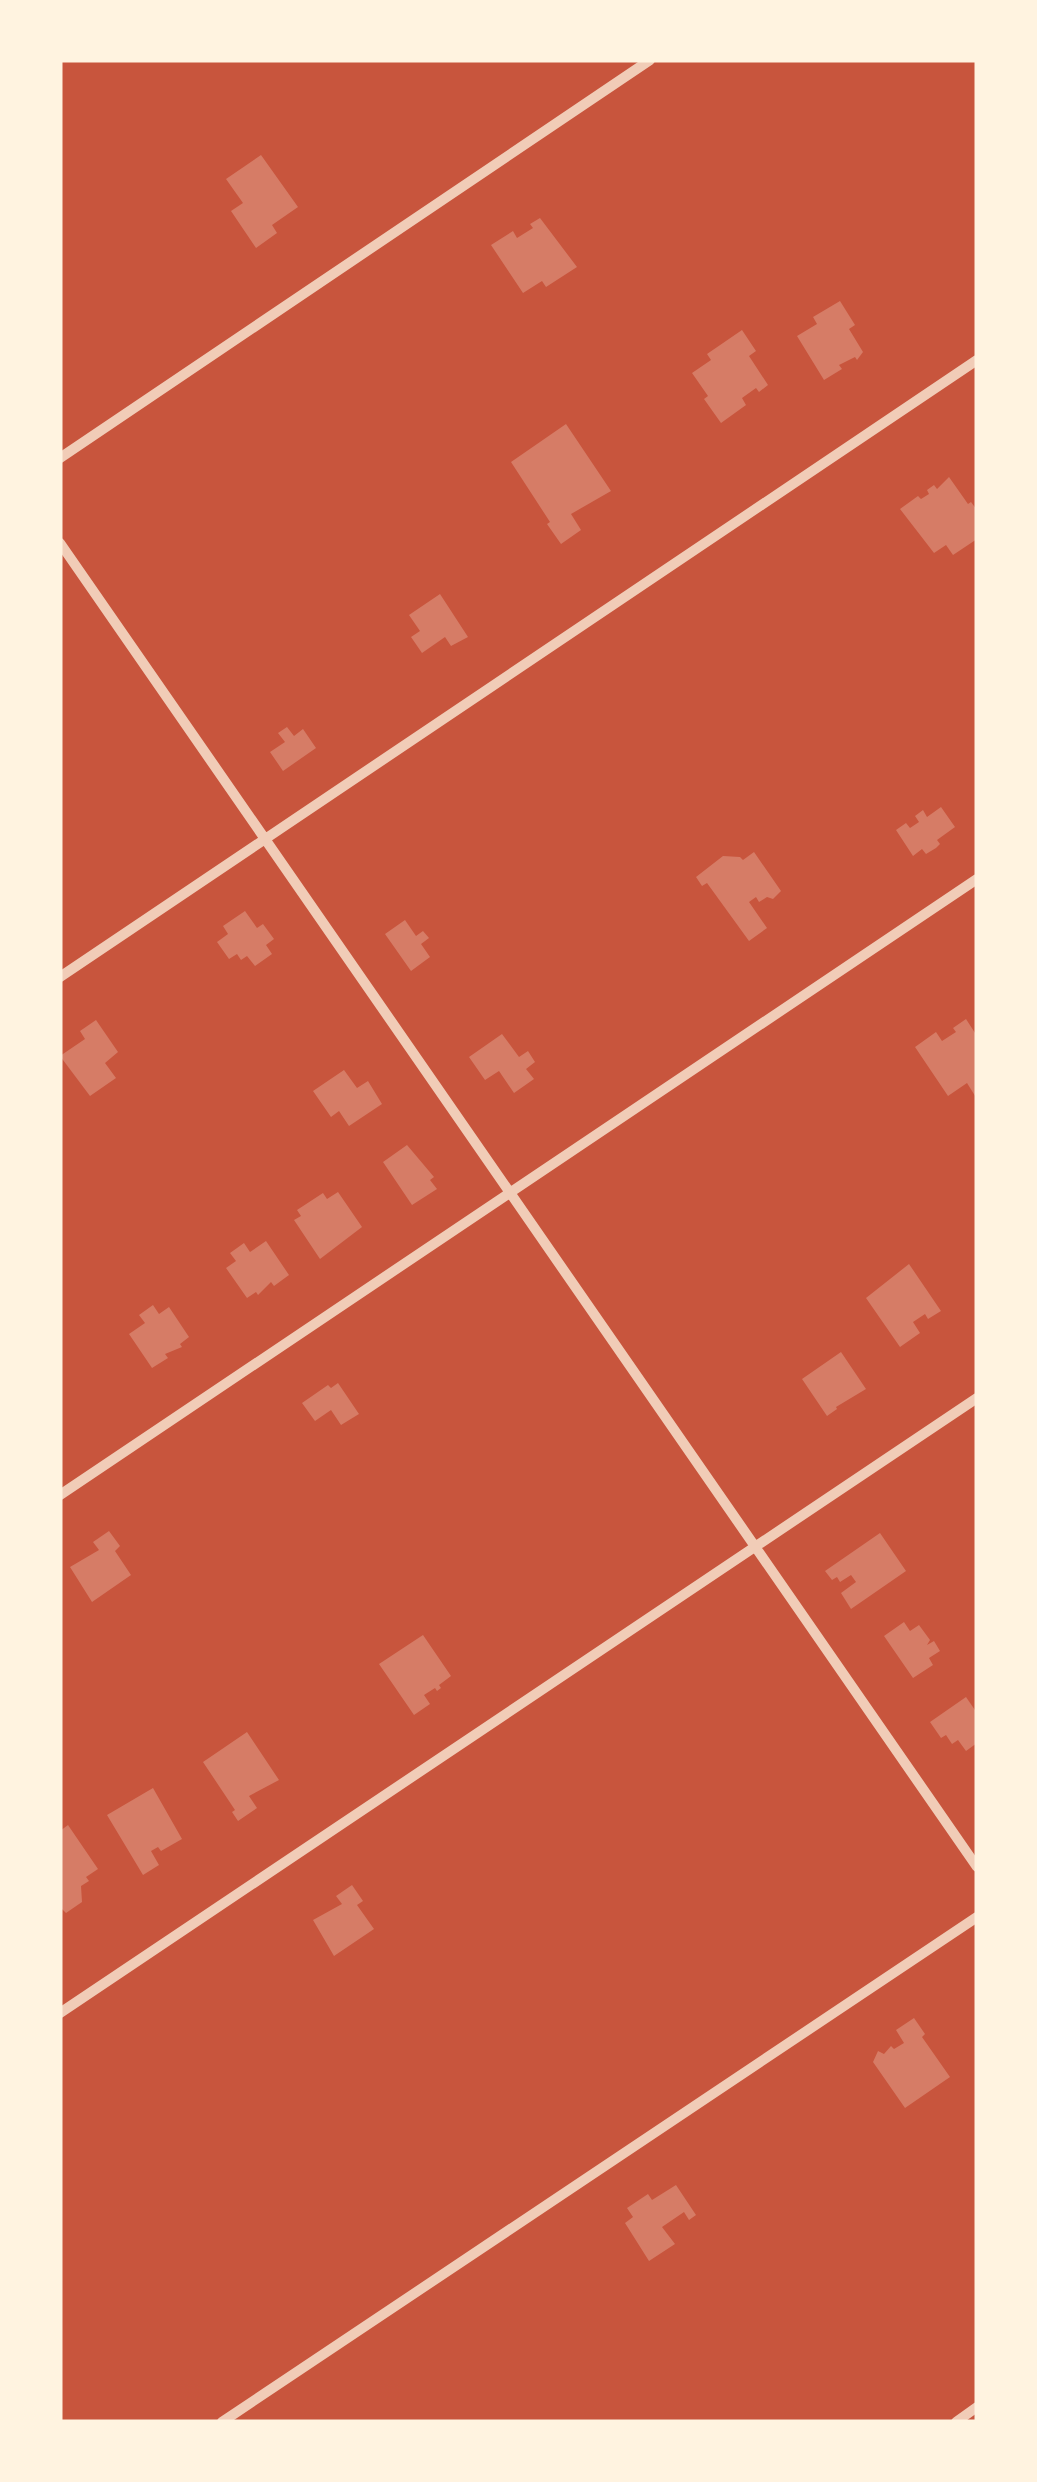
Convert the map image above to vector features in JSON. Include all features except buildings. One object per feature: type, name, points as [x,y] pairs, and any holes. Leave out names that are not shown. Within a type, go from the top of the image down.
[{"type":"street","points":[[60,458],[650,60]]},
{"type":"street","points":[[60,977],[977,360]]},
{"type":"street","points":[[60,543],[977,1867]]},
{"type":"street","points":[[60,1495],[977,879]]},
{"type":"street","points":[[60,2014],[977,1398]]},
{"type":"street","points":[[222,2422],[977,1917]]},
{"type":"street","points":[[956,2422],[977,2407]]}]
